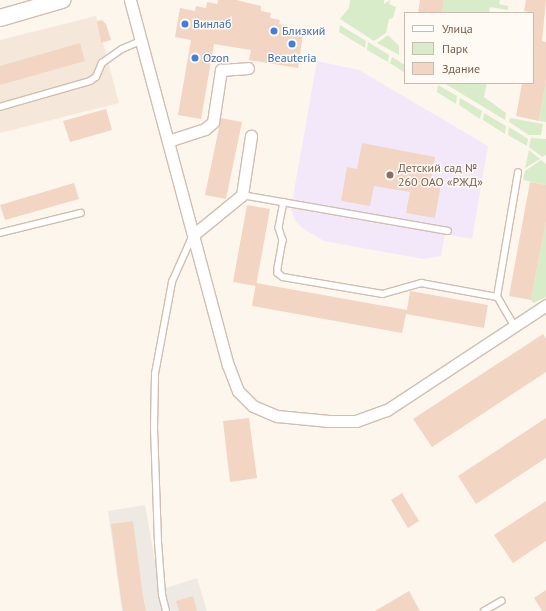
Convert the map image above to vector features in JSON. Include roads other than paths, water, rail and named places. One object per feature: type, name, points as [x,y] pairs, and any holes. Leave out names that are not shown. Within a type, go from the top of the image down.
[{"type":"main road","points":[[0,18],[62,0]]},
{"type":"street","points":[[130,0],[228,365],[238,391],[253,406],[277,416],[356,421],[387,410],[546,305]]},
{"type":"street","points":[[168,141],[205,129],[212,122],[221,70],[248,68]]},
{"type":"street","points":[[193,235],[242,195],[251,136]]},
{"type":"lane","points":[[0,106],[90,81],[96,77],[102,63],[122,49],[142,41]]},
{"type":"lane","points":[[514,326],[497,297],[518,173]]},
{"type":"lane","points":[[242,195],[448,231]]},
{"type":"lane","points":[[284,202],[279,228],[283,240],[278,267],[278,273],[284,277],[383,294],[421,283],[497,297]]},
{"type":"lane","points":[[0,233],[81,213]]},
{"type":"lane","points":[[166,611],[162,595],[158,542],[154,428],[155,374],[172,282],[193,235]]},
{"type":"lane","points":[[484,611],[501,601]]},
{"type":"place","name":"Винлаб","points":[[185,24]]},
{"type":"place","name":"Близкий","points":[[274,31]]},
{"type":"place","name":"Beauteria","points":[[292,44]]},
{"type":"place","name":"Ozon","points":[[195,58]]},
{"type":"place","name":"Детский сад № 260 ОАО «РЖД»","points":[[390,175]]}]
